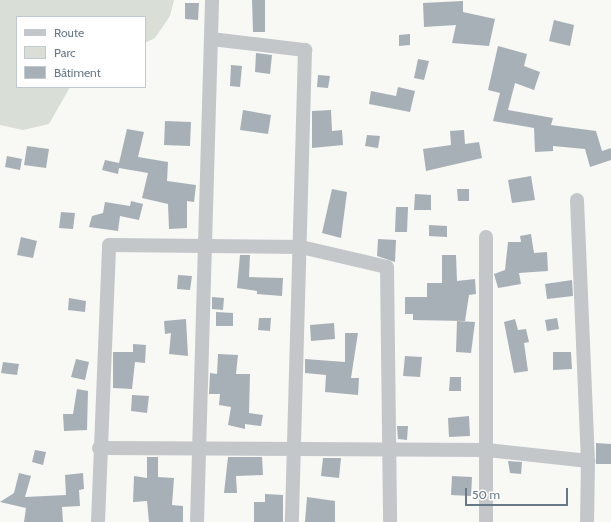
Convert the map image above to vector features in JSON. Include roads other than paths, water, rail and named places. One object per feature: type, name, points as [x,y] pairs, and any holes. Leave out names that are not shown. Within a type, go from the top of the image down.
[{"type":"street","points":[[197,522],[198,447],[208,246],[212,0]]},
{"type":"street","points":[[211,39],[305,50],[301,247],[291,447],[292,522]]},
{"type":"street","points":[[577,200],[588,461],[586,522]]},
{"type":"street","points":[[486,237],[486,522]]},
{"type":"street","points":[[98,522],[99,448],[109,245],[301,247],[387,267],[390,522]]},
{"type":"street","points":[[99,448],[291,447],[389,450],[487,450],[588,461]]}]
